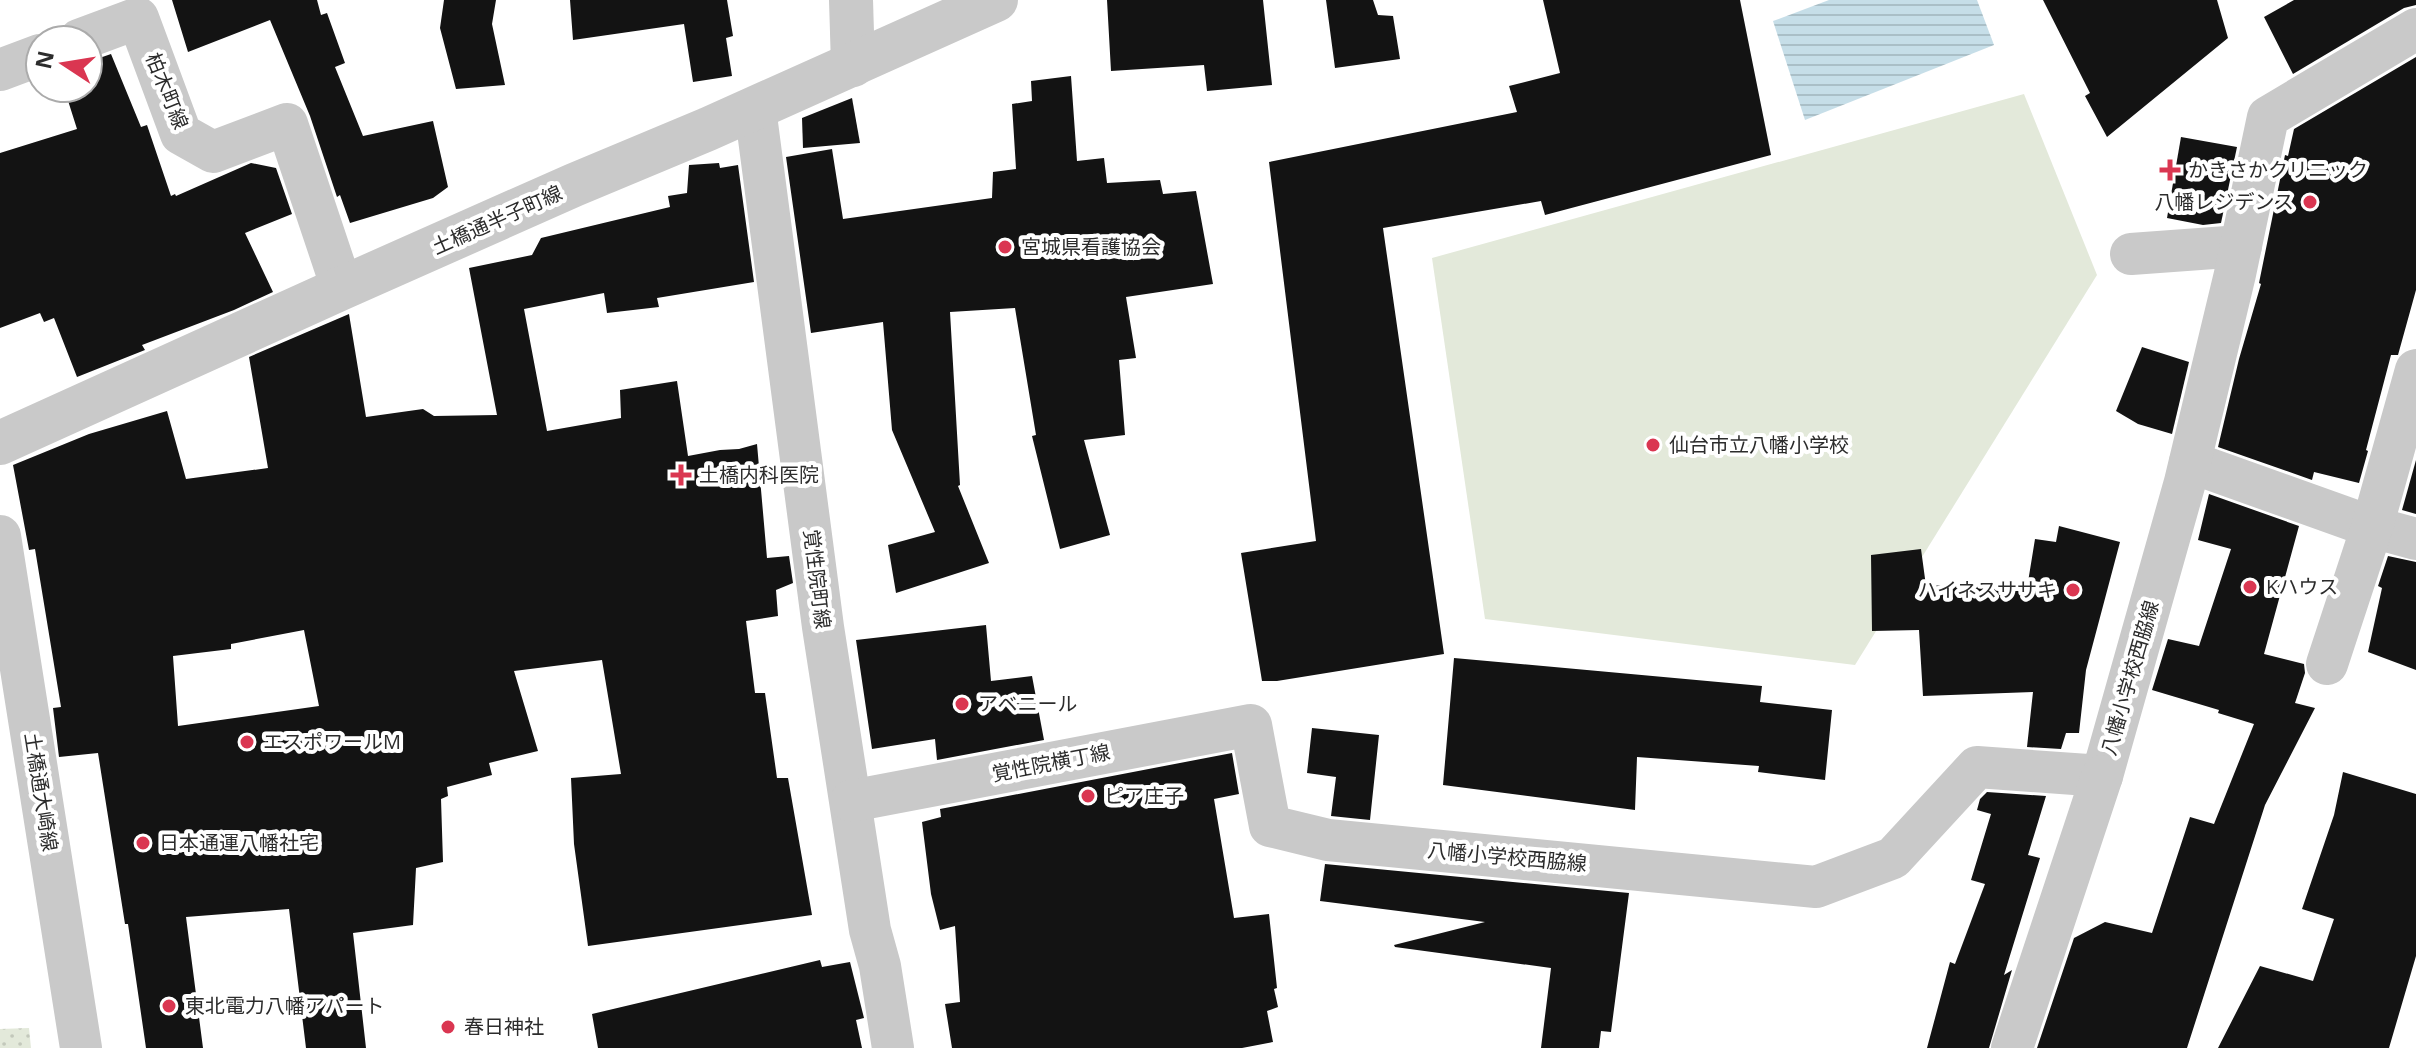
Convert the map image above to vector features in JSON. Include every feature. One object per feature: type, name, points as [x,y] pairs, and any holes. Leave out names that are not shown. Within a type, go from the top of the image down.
[{"type":"street","points":[[851,0],[853,65]]},
{"type":"street","name":"土橋通半子町線","points":[[0,443],[342,288],[996,0]]},
{"type":"street","name":"柏木町線","points":[[104,31],[138,18],[181,134],[213,152],[287,124],[342,288]]},
{"type":"street","name":"八幡小学校西脇線","points":[[1251,725],[1270,826],[1328,840],[1816,887],[1893,858],[1977,767],[2102,776],[2190,462],[2268,117],[2416,29]]},
{"type":"street","points":[[0,70],[24,61]]},
{"type":"street","name":"覚性院町線","points":[[755,108],[823,627],[870,930],[880,966],[893,1048]]},
{"type":"street","points":[[2131,254],[2241,246]]},
{"type":"street","points":[[2327,664],[2372,527],[2416,370]]},
{"type":"street","points":[[2190,462],[2372,527],[2416,539]]},
{"type":"street","name":"土橋通大崎線","points":[[0,536],[81,1048]]},
{"type":"street","name":"覚性院横丁線","points":[[851,801],[1251,725]]},
{"type":"street","points":[[2012,1048],[2102,776]]},
{"type":"green space","points":[[2024,94],[2097,275],[1855,665],[1485,619],[1432,258]]},
{"type":"green space","points":[[29,1028],[31,1048],[0,1048],[0,1029]]},
{"type":"water","points":[[1829,0],[1977,0],[1994,45],[1805,120],[1773,21]]},
{"type":"building","points":[[172,0],[317,0],[321,15],[327,13],[345,63],[335,67],[363,136],[433,121],[448,187],[433,198],[350,223],[340,195],[337,197],[310,116],[270,20],[188,52]]},
{"type":"building","points":[[444,0],[496,0],[492,24],[505,85],[456,89],[440,28]]},
{"type":"building","points":[[570,0],[727,0],[733,36],[726,38],[732,76],[693,82],[684,24],[573,40]]},
{"type":"building","points":[[1107,0],[1263,0],[1272,85],[1207,91],[1204,65],[1111,71]]},
{"type":"building","points":[[1326,0],[1373,0],[1378,15],[1393,16],[1400,59],[1335,68]]},
{"type":"building","points":[[1543,0],[1740,0],[1771,155],[1545,215],[1541,201],[1383,228],[1444,654],[1262,681],[1241,553],[1316,541],[1269,162],[1517,112],[1509,86],[1560,73]]},
{"type":"building","points":[[2043,0],[2217,0],[2228,38],[2107,137],[2085,96],[2090,93]]},
{"type":"building","points":[[2294,0],[2416,0],[2416,5],[2404,8],[2293,74],[2264,17]]},
{"type":"building","points":[[111,54],[141,127],[147,125],[171,196],[251,163],[276,168],[292,214],[245,233],[273,292],[142,345],[145,350],[77,377],[54,318],[44,322],[40,313],[0,328],[0,153],[77,129],[69,104],[104,104],[104,56]]},
{"type":"building","points":[[2416,57],[2416,290],[2398,355],[2391,355],[2359,483],[2314,472],[2312,480],[2218,447],[2261,284],[2285,155],[2288,156],[2294,129]]},
{"type":"building","points":[[1071,76],[1077,161],[1104,158],[1107,183],[1160,180],[1163,194],[1196,191],[1213,284],[1126,297],[1136,358],[1119,360],[1125,435],[1084,440],[1110,535],[1060,549],[1032,436],[1036,435],[1015,308],[950,312],[958,486],[989,563],[896,593],[888,545],[935,532],[892,430],[883,322],[811,333],[786,157],[832,149],[843,219],[992,198],[993,172],[1016,169],[1012,104],[1032,101],[1031,81]]},
{"type":"building","points":[[852,98],[860,143],[803,148],[802,118]]},
{"type":"building","points":[[2181,137],[2237,147],[2221,223],[2203,225],[2167,218]]},
{"type":"building","points":[[719,163],[720,168],[738,165],[754,282],[657,298],[659,307],[607,313],[604,293],[524,309],[547,431],[621,418],[620,390],[677,381],[688,456],[757,444],[767,558],[789,556],[793,583],[776,590],[778,616],[746,621],[755,693],[765,693],[777,778],[788,778],[812,915],[588,946],[574,844],[571,778],[621,774],[602,660],[514,671],[538,751],[489,763],[492,775],[447,787],[448,796],[441,799],[443,862],[416,868],[413,925],[353,933],[366,1048],[306,1048],[289,909],[186,917],[203,1048],[146,1048],[98,753],[59,757],[53,708],[61,707],[35,549],[29,550],[13,465],[89,434],[167,411],[186,479],[268,468],[249,357],[349,314],[366,417],[423,409],[434,416],[497,415],[469,268],[532,255],[541,238],[670,207],[668,196],[687,193],[689,165]],"holes":[[[304,630],[319,706],[178,726],[173,656],[231,649],[231,644]]]},
{"type":"building","points":[[2142,347],[2189,362],[2172,434],[2138,424],[2116,411]]},
{"type":"building","points":[[2416,460],[2416,514],[2402,510]]},
{"type":"building","points":[[2209,494],[2299,526],[2264,654],[2304,664],[2305,673],[2295,703],[2315,708],[2265,805],[2187,1048],[2037,1048],[2074,938],[2105,922],[2152,933],[2190,817],[2214,824],[2254,724],[2152,690],[2168,639],[2199,646],[2231,549],[2198,540]]},
{"type":"building","points":[[2059,526],[2120,542],[2086,670],[2079,733],[2066,733],[2061,749],[2027,747],[2033,692],[1923,696],[1919,630],[1872,631],[1871,555],[1921,549],[1926,586],[2028,582],[2035,539],[2056,542]]},
{"type":"building","points":[[2388,556],[2416,562],[2416,670],[2368,652],[2382,588],[2378,586]]},
{"type":"building","points":[[986,625],[991,681],[1032,676],[1044,740],[937,760],[935,739],[872,749],[856,640]]},
{"type":"building","points":[[1454,658],[1762,686],[1760,702],[1832,710],[1825,780],[1758,772],[1759,766],[1637,757],[1635,810],[1443,785]]},
{"type":"building","points":[[1312,728],[1379,735],[1370,820],[1331,816],[1336,777],[1307,773]]},
{"type":"building","points":[[1232,753],[1239,794],[1214,799],[1234,918],[1269,914],[1278,1007],[1267,1011],[1273,1042],[1242,1048],[952,1048],[945,1004],[960,1002],[955,926],[940,930],[931,894],[922,822],[941,817],[940,809]]},
{"type":"building","points":[[2343,772],[2416,794],[2416,956],[2389,1048],[2218,1048],[2260,966],[2313,981],[2334,919],[2302,909],[2334,815]]},
{"type":"building","points":[[1987,792],[2046,796],[2028,855],[2040,858],[2004,975],[2012,970],[1989,1048],[1927,1048],[1950,962],[1955,964],[1985,884],[1971,880],[1991,814],[1977,810],[1980,799]]},
{"type":"building","points":[[1325,864],[1629,893],[1611,1032],[1601,1031],[1599,1048],[1541,1048],[1551,968],[1395,947],[1485,922],[1320,901]]},
{"type":"building","points":[[820,960],[822,967],[850,962],[864,1018],[856,1020],[862,1048],[598,1048],[592,1014]]},
{"type":"place","name":"かきさかクリニック","points":[[2170,170]]},
{"type":"place","name":"八幡レジデンス","points":[[2310,202]]},
{"type":"place","name":"宮城県看護協会","points":[[1005,247]]},
{"type":"place","name":"仙台市立八幡小学校","points":[[1653,445]]},
{"type":"place","name":"土橋内科医院","points":[[681,475]]},
{"type":"place","name":"Kハウス","points":[[2250,587]]},
{"type":"place","name":"ハイネスササキ","points":[[2073,590]]},
{"type":"place","name":"アベニール","points":[[962,704]]},
{"type":"place","name":"エスポワールM","points":[[247,742]]},
{"type":"place","name":"ピア庄子","points":[[1088,796]]},
{"type":"place","name":"日本通運八幡社宅","points":[[143,843]]},
{"type":"place","name":"東北電力八幡アパート","points":[[169,1006]]},
{"type":"place","name":"春日神社","points":[[448,1027]]}]
